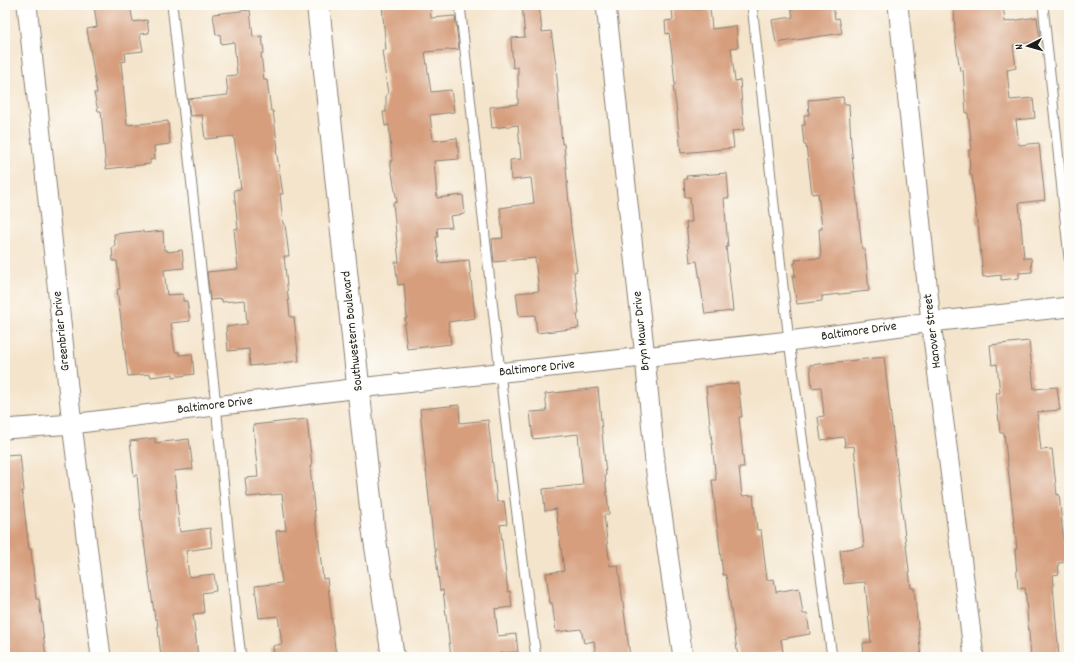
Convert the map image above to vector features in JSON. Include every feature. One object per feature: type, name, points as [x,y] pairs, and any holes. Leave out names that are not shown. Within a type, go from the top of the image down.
[{"type":"street","name":"Greenbrier Drive","points":[[27,5],[72,424],[101,657]]},
{"type":"street","name":"Southwestern Boulevard","points":[[318,5],[373,527],[392,657]]},
{"type":"street","name":"Bryn Mawr Drive","points":[[606,5],[645,357],[656,473],[683,657]]},
{"type":"street","name":"Hanover Street","points":[[898,5],[931,322],[974,657]]},
{"type":"street","name":"Baltimore Drive","points":[[5,429],[72,424],[359,388],[789,341],[931,322],[1069,307]]},
{"type":"lane","points":[[172,5],[216,405],[241,657]]},
{"type":"lane","points":[[460,5],[524,571],[536,657]]},
{"type":"lane","points":[[752,5],[789,341],[832,657]]},
{"type":"lane","points":[[1042,5],[1069,258]]},
{"type":"building","points":[[94,5],[130,5],[133,22],[147,20],[149,33],[140,34],[143,51],[125,53],[126,61],[121,62],[127,125],[168,121],[170,144],[154,146],[155,159],[150,160],[150,164],[106,169],[101,111],[98,111],[94,93],[97,93],[87,29],[97,27]]},
{"type":"building","points":[[382,5],[430,5],[431,18],[455,16],[459,49],[425,52],[431,92],[451,90],[454,112],[430,115],[433,141],[457,138],[459,159],[434,161],[437,198],[463,195],[465,214],[450,216],[452,227],[437,228],[438,237],[436,237],[439,263],[469,260],[475,318],[448,322],[451,344],[407,349],[404,324],[406,324],[405,318],[407,318],[404,284],[398,285],[395,262],[399,262],[393,203],[397,202],[390,161],[392,161],[389,125],[385,126],[383,112],[386,112],[386,95],[388,94],[382,50],[386,50]]},
{"type":"building","points":[[522,5],[539,5],[542,32],[551,31],[556,65],[562,144],[564,144],[571,228],[577,271],[574,272],[579,314],[577,314],[579,328],[537,333],[535,315],[519,316],[516,293],[539,291],[535,258],[494,262],[492,239],[503,238],[500,208],[534,203],[531,178],[511,180],[510,160],[521,159],[518,125],[492,128],[490,107],[518,104],[518,67],[513,68],[511,38],[525,37]]},
{"type":"building","points":[[806,5],[833,5],[835,19],[839,18],[842,33],[776,43],[772,20],[793,17],[791,7]]},
{"type":"building","points":[[954,5],[1003,5],[1005,22],[1037,17],[1040,41],[1013,45],[1016,68],[1007,70],[1010,100],[1033,98],[1035,118],[1016,120],[1019,145],[1039,143],[1045,200],[1019,203],[1024,258],[1031,258],[1032,272],[1019,273],[1019,278],[1001,280],[1001,275],[983,277],[972,175],[970,175],[969,150],[972,150],[968,113],[966,113],[963,70],[960,71],[955,36]]},
{"type":"building","points":[[691,7],[692,10],[710,8],[712,29],[736,26],[738,47],[731,48],[735,81],[740,80],[744,130],[732,131],[734,148],[681,153],[673,86],[675,85],[672,54],[669,33],[666,34],[665,21],[673,20],[672,9]]},
{"type":"building","points":[[250,10],[253,37],[262,36],[264,53],[261,53],[264,80],[267,80],[271,111],[273,111],[278,149],[276,149],[283,194],[280,194],[283,224],[285,224],[289,256],[284,256],[290,317],[294,317],[299,361],[250,366],[249,349],[228,351],[226,327],[247,324],[245,300],[222,302],[222,299],[210,300],[207,272],[238,269],[234,229],[238,229],[234,190],[241,189],[234,136],[205,139],[202,115],[190,116],[188,99],[228,95],[226,76],[237,75],[234,42],[221,44],[220,34],[216,35],[213,14]]},
{"type":"building","points":[[843,97],[844,104],[849,104],[851,144],[862,249],[865,249],[869,291],[822,296],[822,301],[797,304],[792,276],[795,276],[795,260],[821,258],[819,229],[822,229],[818,193],[812,194],[806,145],[804,145],[802,125],[805,125],[804,115],[809,115],[808,100]]},
{"type":"building","points":[[727,173],[729,198],[724,198],[728,247],[726,247],[733,311],[705,314],[697,261],[690,262],[686,222],[692,222],[690,197],[685,197],[684,179],[687,179],[686,176]]},
{"type":"building","points":[[143,231],[143,233],[163,231],[164,250],[167,250],[168,252],[182,250],[184,268],[164,270],[167,295],[183,294],[183,301],[187,301],[190,321],[171,323],[175,352],[179,352],[179,355],[192,354],[194,374],[173,377],[173,374],[151,377],[150,374],[128,376],[117,289],[120,289],[117,261],[113,261],[112,247],[115,247],[114,234]]},
{"type":"building","points":[[1029,341],[1034,389],[1057,387],[1060,410],[1037,412],[1041,450],[1052,449],[1057,495],[1059,494],[1064,545],[1069,544],[1069,562],[1058,563],[1059,574],[1053,575],[1059,657],[1031,657],[1025,588],[1018,589],[1015,549],[1017,549],[1004,433],[1000,433],[996,393],[1000,393],[997,364],[992,365],[990,345]]},
{"type":"building","points":[[884,357],[911,588],[914,588],[921,657],[864,657],[863,643],[871,642],[865,582],[844,584],[840,550],[864,547],[854,446],[845,447],[844,437],[821,440],[818,417],[824,416],[821,387],[812,388],[810,365]]},
{"type":"building","points":[[738,383],[742,417],[739,417],[744,467],[739,467],[742,496],[753,495],[757,530],[761,530],[767,580],[774,579],[776,592],[799,588],[803,614],[807,614],[810,634],[781,639],[783,652],[752,657],[738,657],[726,575],[723,575],[712,480],[716,480],[706,387]]},
{"type":"building","points":[[598,388],[609,515],[604,515],[610,566],[618,565],[630,657],[596,657],[594,641],[584,643],[581,629],[556,632],[546,573],[564,571],[556,509],[545,511],[543,489],[583,485],[578,434],[533,439],[530,412],[547,411],[545,394]]},
{"type":"building","points":[[459,405],[460,423],[488,420],[497,502],[504,501],[507,524],[500,525],[508,592],[510,591],[512,607],[495,609],[498,636],[516,634],[518,652],[500,653],[501,657],[451,657],[443,590],[440,591],[434,548],[420,409]]},
{"type":"building","points":[[307,419],[316,527],[323,579],[327,578],[336,657],[274,657],[273,646],[282,644],[278,616],[259,618],[255,586],[282,583],[276,531],[286,530],[282,494],[247,497],[245,478],[258,477],[253,425]]},
{"type":"building","points":[[155,438],[155,443],[189,439],[193,469],[174,471],[180,532],[210,528],[212,547],[186,551],[189,577],[214,574],[216,591],[202,593],[204,613],[193,614],[198,657],[161,657],[157,619],[155,619],[141,521],[137,475],[134,476],[130,441]]},
{"type":"building","points":[[20,454],[24,491],[22,491],[29,549],[31,549],[36,599],[39,599],[46,657],[6,657],[5,455]]}]
